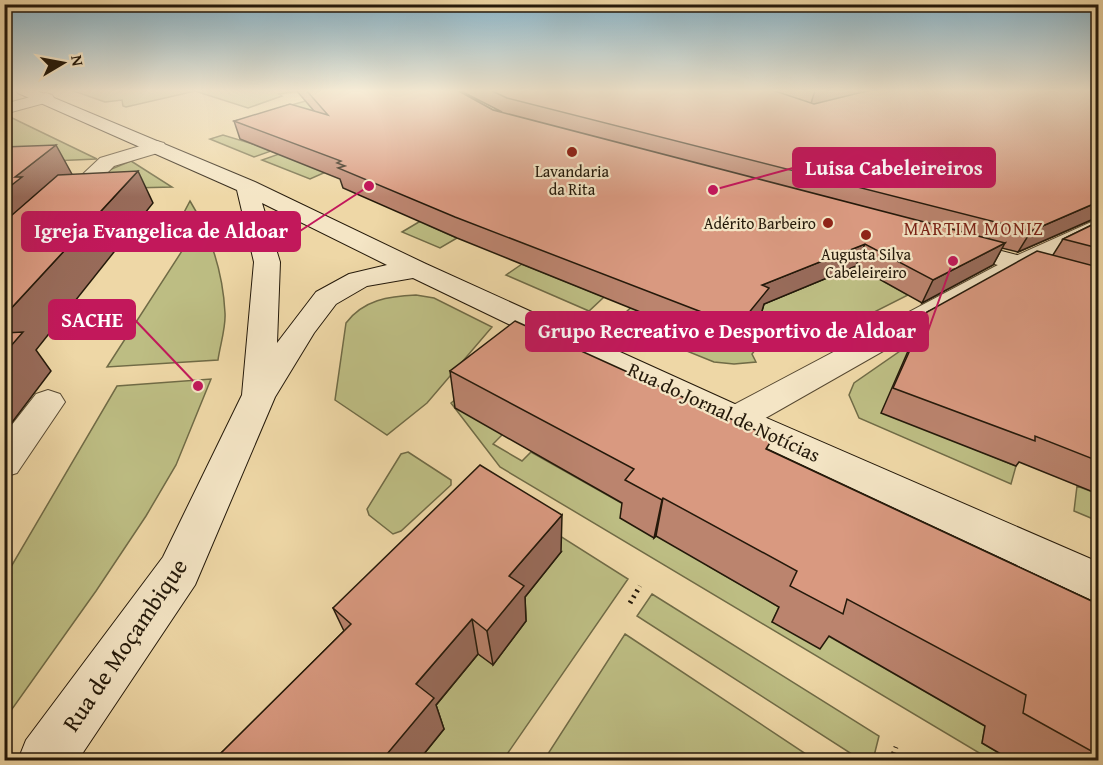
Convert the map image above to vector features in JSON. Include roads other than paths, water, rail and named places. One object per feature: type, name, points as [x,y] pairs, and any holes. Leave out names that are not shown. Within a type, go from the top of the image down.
[{"type":"street","name":"Rua do Jornal de Notícias","points":[[108,126],[247,187],[417,270],[736,419],[1098,583]]},
{"type":"street","points":[[4,263],[107,162],[157,147]]},
{"type":"street","name":"Rua de Moçambique","points":[[247,187],[267,262],[258,396]]},
{"type":"street","points":[[736,419],[1020,263],[1098,226]]},
{"type":"street","points":[[938,241],[1098,284]]},
{"type":"street","name":"Rua de Moçambique","points":[[46,760],[179,571],[258,396],[301,330],[326,298],[358,280],[382,274],[417,270]]},
{"type":"street","points":[[4,463],[48,402]]},
{"type":"place","name":"Lavandaria da Rita","points":[[572,152]]},
{"type":"place","name":"Igreja Evangelica de Aldoar","points":[[369,186]]},
{"type":"place","name":"Luisa Cabeleireiros","points":[[713,190]]},
{"type":"place","name":"Adérito Barbeiro","points":[[828,223]]},
{"type":"place","name":"Augusta Silva Cabeleireiro","points":[[866,235]]},
{"type":"place","name":"Grupo Recreativo e Desportivo de Aldoar","points":[[953,261]]},
{"type":"place","name":"SACHE","points":[[198,386]]},
{"type":"district","name":"MARTIM MONIZ","points":[[974,229]]}]
